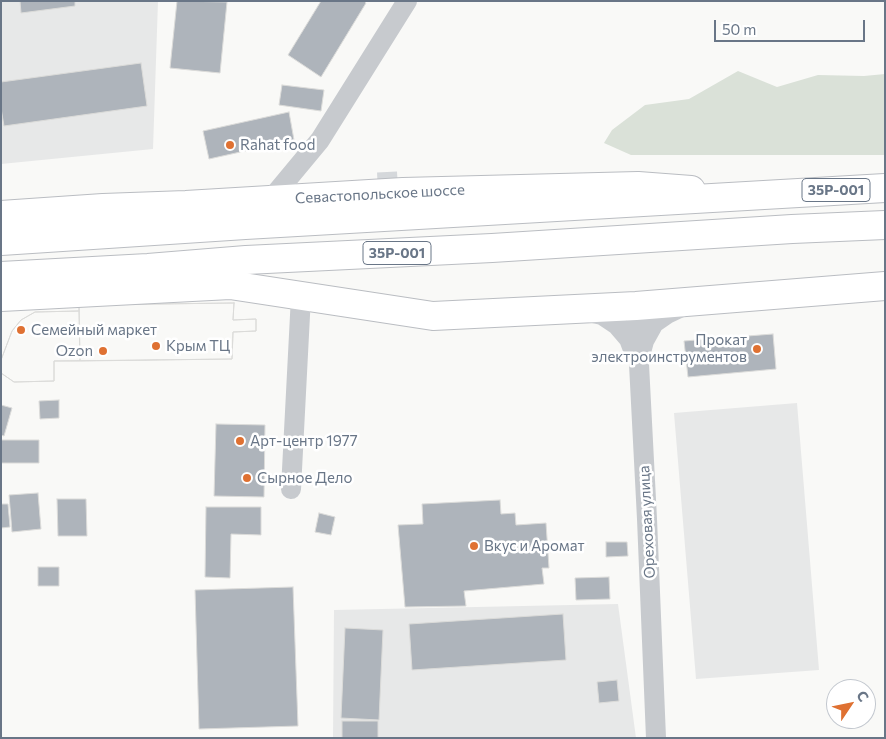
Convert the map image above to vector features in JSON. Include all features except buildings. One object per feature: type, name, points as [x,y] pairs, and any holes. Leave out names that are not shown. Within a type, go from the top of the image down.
[{"type":"main road","name":"Севастопольское шоссе","points":[[1,215],[272,200],[298,185],[403,192],[638,186],[759,194]]},
{"type":"main road","name":"35Р-001","points":[[1,241],[274,223],[885,188]]},
{"type":"main road","name":"35Р-001","points":[[1,276],[148,268],[246,260],[885,225]]},
{"type":"main road","points":[[1,312],[12,303],[14,296],[230,285],[433,316],[636,306],[885,286]]},
{"type":"street","points":[[298,185],[320,140],[407,1]]},
{"type":"street","points":[[291,489],[301,296]]},
{"type":"street","points":[[639,364],[644,340],[654,323],[666,314],[696,301]]},
{"type":"street","name":"Ореховая улица","points":[[636,306],[656,738]]},
{"type":"street","points":[[575,309],[602,315],[618,325],[629,339],[639,364]]},
{"type":"shaded area","points":[[1,1],[158,1],[153,149],[1,164]]},
{"type":"shaded area","points":[[738,71],[777,87],[818,75],[864,76],[885,74],[885,155],[631,155],[604,143],[612,130],[645,105],[689,99]]},
{"type":"shaded area","points":[[797,403],[819,670],[696,679],[674,413]]},
{"type":"shaded area","points":[[618,604],[636,738],[333,738],[334,610]]},
{"type":"tunnel","points":[[387,172],[388,190]]},
{"type":"place","name":"Rahat food","points":[[230,145]]},
{"type":"place","name":"Семейный маркет","points":[[21,330]]},
{"type":"place","name":"Крым ТЦ","points":[[156,346]]},
{"type":"place","name":"Прокат электроинструментов","points":[[757,349]]},
{"type":"place","name":"Ozon","points":[[103,351]]},
{"type":"place","name":"Арт-центр 1977","points":[[240,441]]},
{"type":"place","name":"Сырное Дело","points":[[247,478]]},
{"type":"place","name":"Вкус и Аромат","points":[[474,546]]}]
